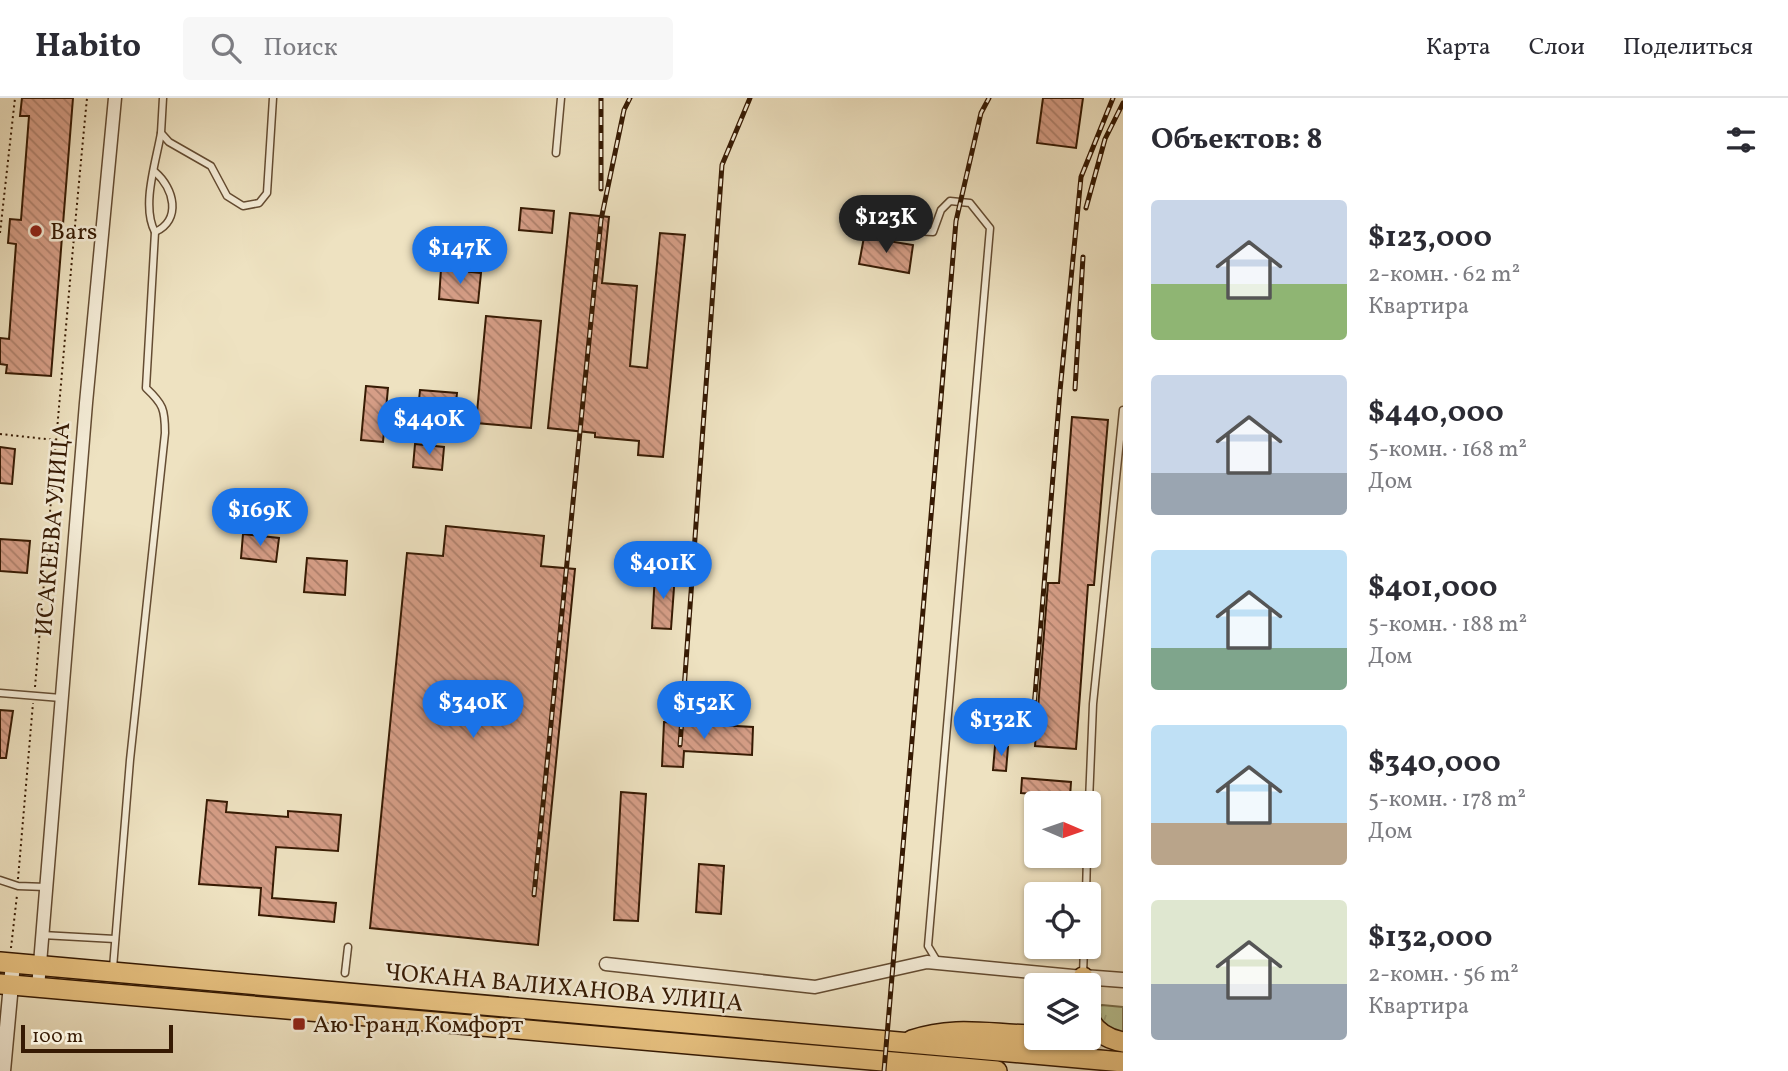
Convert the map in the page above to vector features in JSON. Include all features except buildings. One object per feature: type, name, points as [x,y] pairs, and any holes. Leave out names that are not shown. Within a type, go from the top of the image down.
[{"type":"main road","name":"ЧОКАНА ВАЛИХАНОВА УЛИЦА","points":[[7,962],[113,971],[344,982],[900,1053],[997,1071]]},
{"type":"main road","points":[[340,1013],[344,982]]},
{"type":"main road","name":"ЧОКАНА ВАЛИХАНОВА УЛИЦА","points":[[5,985],[340,1013],[900,1053],[1123,1062]]},
{"type":"main road","points":[[920,1071],[900,1053],[931,1034],[953,1031],[1024,1034]]},
{"type":"main road","points":[[1101,1034],[1123,1042]]},
{"type":"street","name":"ИСАКЕЕВА УЛИЦА","points":[[38,988],[87,389],[115,98]]},
{"type":"street","points":[[3,1065],[7,962]]},
{"type":"street","points":[[606,964],[815,987],[927,962],[1024,975]]},
{"type":"street","points":[[1101,982],[1123,980]]},
{"type":"lane","points":[[113,971],[130,760],[165,433],[165,414],[160,402],[146,388],[155,232],[149,221],[148,199],[161,132],[163,98]]},
{"type":"lane","points":[[161,132],[169,142],[211,166],[227,196],[243,206],[259,203],[267,193],[273,98]]},
{"type":"lane","points":[[556,153],[561,98]]},
{"type":"lane","points":[[155,172],[163,178],[174,202],[171,218],[162,229],[155,232]]},
{"type":"lane","points":[[872,229],[933,232],[941,210],[950,201],[970,203],[990,228],[928,946],[938,963]]},
{"type":"lane","points":[[1089,791],[1093,704],[1123,411]]},
{"type":"lane","points":[[0,693],[61,698]]},
{"type":"lane","points":[[0,880],[18,886],[46,887]]},
{"type":"lane","points":[[42,935],[115,939]]},
{"type":"lane","points":[[344,982],[348,947]]},
{"type":"path","points":[[0,233],[15,98]]},
{"type":"path","points":[[7,962],[18,886],[87,98]]},
{"type":"path","points":[[0,434],[56,440]]},
{"type":"green space","points":[[1101,1006],[1123,1007],[1123,1037],[1101,1021]]},
{"type":"railway","points":[[601,98],[601,189]]},
{"type":"railway","points":[[534,895],[601,220],[624,110],[630,98]]},
{"type":"railway","points":[[680,745],[722,165],[750,98]]},
{"type":"railway","points":[[884,1071],[956,221],[981,113],[989,98]]},
{"type":"railway","points":[[1032,732],[1081,177],[1113,98]]},
{"type":"railway","points":[[1086,208],[1105,139],[1123,103]]},
{"type":"railway","points":[[1075,389],[1083,257]]},
{"type":"place","name":"Bars","points":[[36,231]]},
{"type":"place","name":"Аю Гранд Комфорт","points":[[299,1024]]}]
